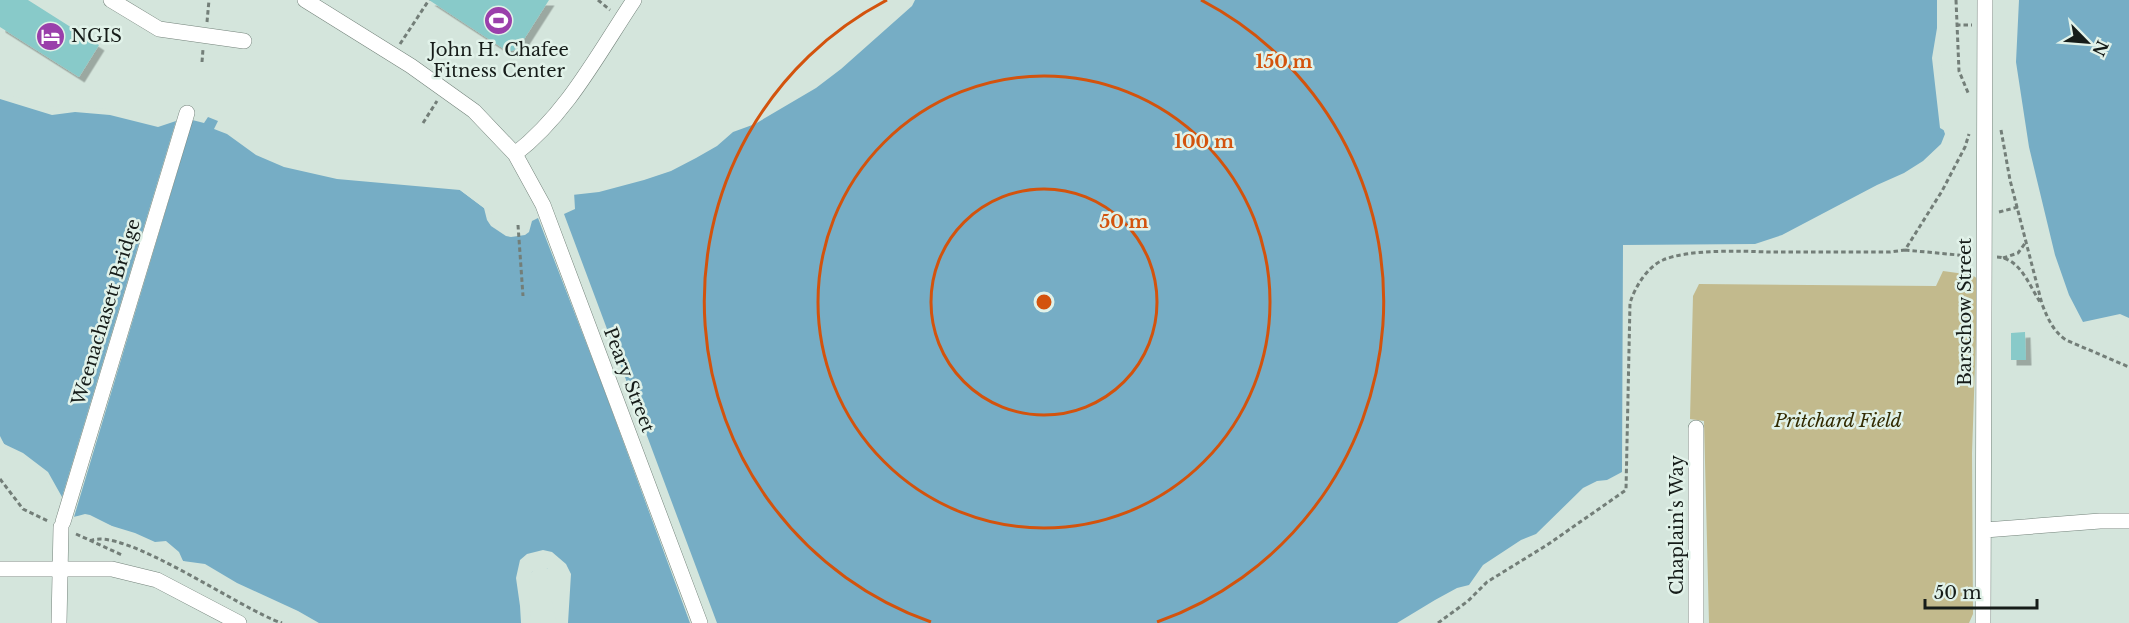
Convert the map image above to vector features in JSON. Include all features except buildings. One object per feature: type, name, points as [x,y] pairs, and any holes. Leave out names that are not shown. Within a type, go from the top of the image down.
[{"type":"street","points":[[111,0],[159,29],[244,41]]},
{"type":"street","name":"Peary Street","points":[[305,0],[411,66],[451,94],[489,125],[515,154],[543,206],[700,623]]},
{"type":"street","points":[[515,154],[531,142],[558,114],[634,0]]},
{"type":"street","name":"Barschow Street","points":[[1983,623],[1985,0]]},
{"type":"street","name":"Weenachasett Bridge","points":[[59,623],[62,525],[187,113]]},
{"type":"street","name":"Chaplain's Way","points":[[1696,428],[1696,623]]},
{"type":"street","points":[[1985,530],[2100,521],[2129,521]]},
{"type":"street","points":[[0,569],[112,569],[157,580],[239,623]]},
{"type":"path","points":[[399,46],[429,0]]},
{"type":"path","points":[[598,0],[610,10]]},
{"type":"path","points":[[1956,0],[1959,71],[1970,97]]},
{"type":"path","points":[[2001,128],[2005,158],[2042,304],[2050,323],[2066,340],[2129,367]]},
{"type":"path","points":[[1438,623],[1487,582],[1626,490],[1630,303],[1634,290],[1645,275],[1662,261],[1715,252],[1890,252],[1905,250],[1942,191],[1965,147],[1970,131]]},
{"type":"path","points":[[1985,216],[2018,207]]},
{"type":"path","points":[[518,225],[523,296]]},
{"type":"path","points":[[2003,258],[2018,253],[2026,241]]},
{"type":"path","points":[[0,479],[23,509],[132,558]]},
{"type":"path","points":[[90,541],[98,538],[110,540],[153,555],[255,612],[282,623]]},
{"type":"green space","name":"Pritchard Field","points":[[1943,271],[1972,275],[1978,279],[1972,453],[1973,614],[1969,623],[1709,623],[1704,421],[1690,419],[1693,296],[1699,284],[1936,286]]},
{"type":"water","points":[[915,0],[1943,0],[1937,46],[1942,125],[1945,134],[1941,144],[1923,161],[1904,173],[1782,235],[1755,244],[1623,245],[1622,472],[1583,488],[1536,534],[1521,540],[1483,565],[1469,585],[1457,588],[1397,623],[560,623],[554,570],[539,566],[527,576],[529,623],[313,623],[183,561],[176,553],[87,516],[73,517],[48,475],[4,444],[0,438],[0,95],[46,109],[87,110],[143,120],[169,114],[204,123],[208,117],[218,121],[214,129],[227,134],[256,155],[284,167],[337,179],[460,190],[484,208],[508,233],[518,232],[526,220],[561,203],[563,196],[599,192],[671,171],[717,146],[733,132],[755,124],[816,88],[841,69],[912,6]]},
{"type":"water","points":[[2019,0],[2129,0],[2129,338],[2083,322],[2069,295],[2055,255],[2029,147],[2016,62]]},
{"type":"pier","points":[[1937,0],[1946,0],[1944,37],[1940,47],[1947,132],[1940,128],[1932,58],[1937,28]]},
{"type":"pier","points":[[0,92],[46,106],[107,109],[143,116],[171,112],[193,119],[74,517],[90,515],[155,542],[166,541],[179,552],[183,561],[205,564],[237,583],[319,623],[307,623],[276,608],[262,605],[182,564],[174,555],[163,550],[102,528],[87,519],[72,520],[46,477],[0,443],[0,436],[4,444],[23,453],[48,472],[62,497],[176,121],[158,127],[110,115],[75,112],[52,115],[0,99]]},
{"type":"pier","points":[[461,188],[486,206],[492,215],[509,230],[516,229],[524,219],[526,211],[534,211],[533,209],[558,201],[562,194],[574,192],[575,209],[564,214],[717,623],[690,623],[538,218],[532,221],[529,232],[525,235],[506,236],[491,226],[484,208],[460,190]]},
{"type":"pier","points":[[2120,314],[2129,318],[2129,341],[2082,324],[2083,322]]},
{"type":"pier","points":[[543,550],[552,552],[566,564],[571,574],[568,623],[557,623],[551,598],[551,572],[547,568],[532,572],[529,604],[532,623],[521,623],[516,578],[520,560],[527,554]]},
{"type":"place","name":"John H. Chafee Fitness Center","points":[[499,21]]},
{"type":"place","name":"NGIS","points":[[50,36]]}]
